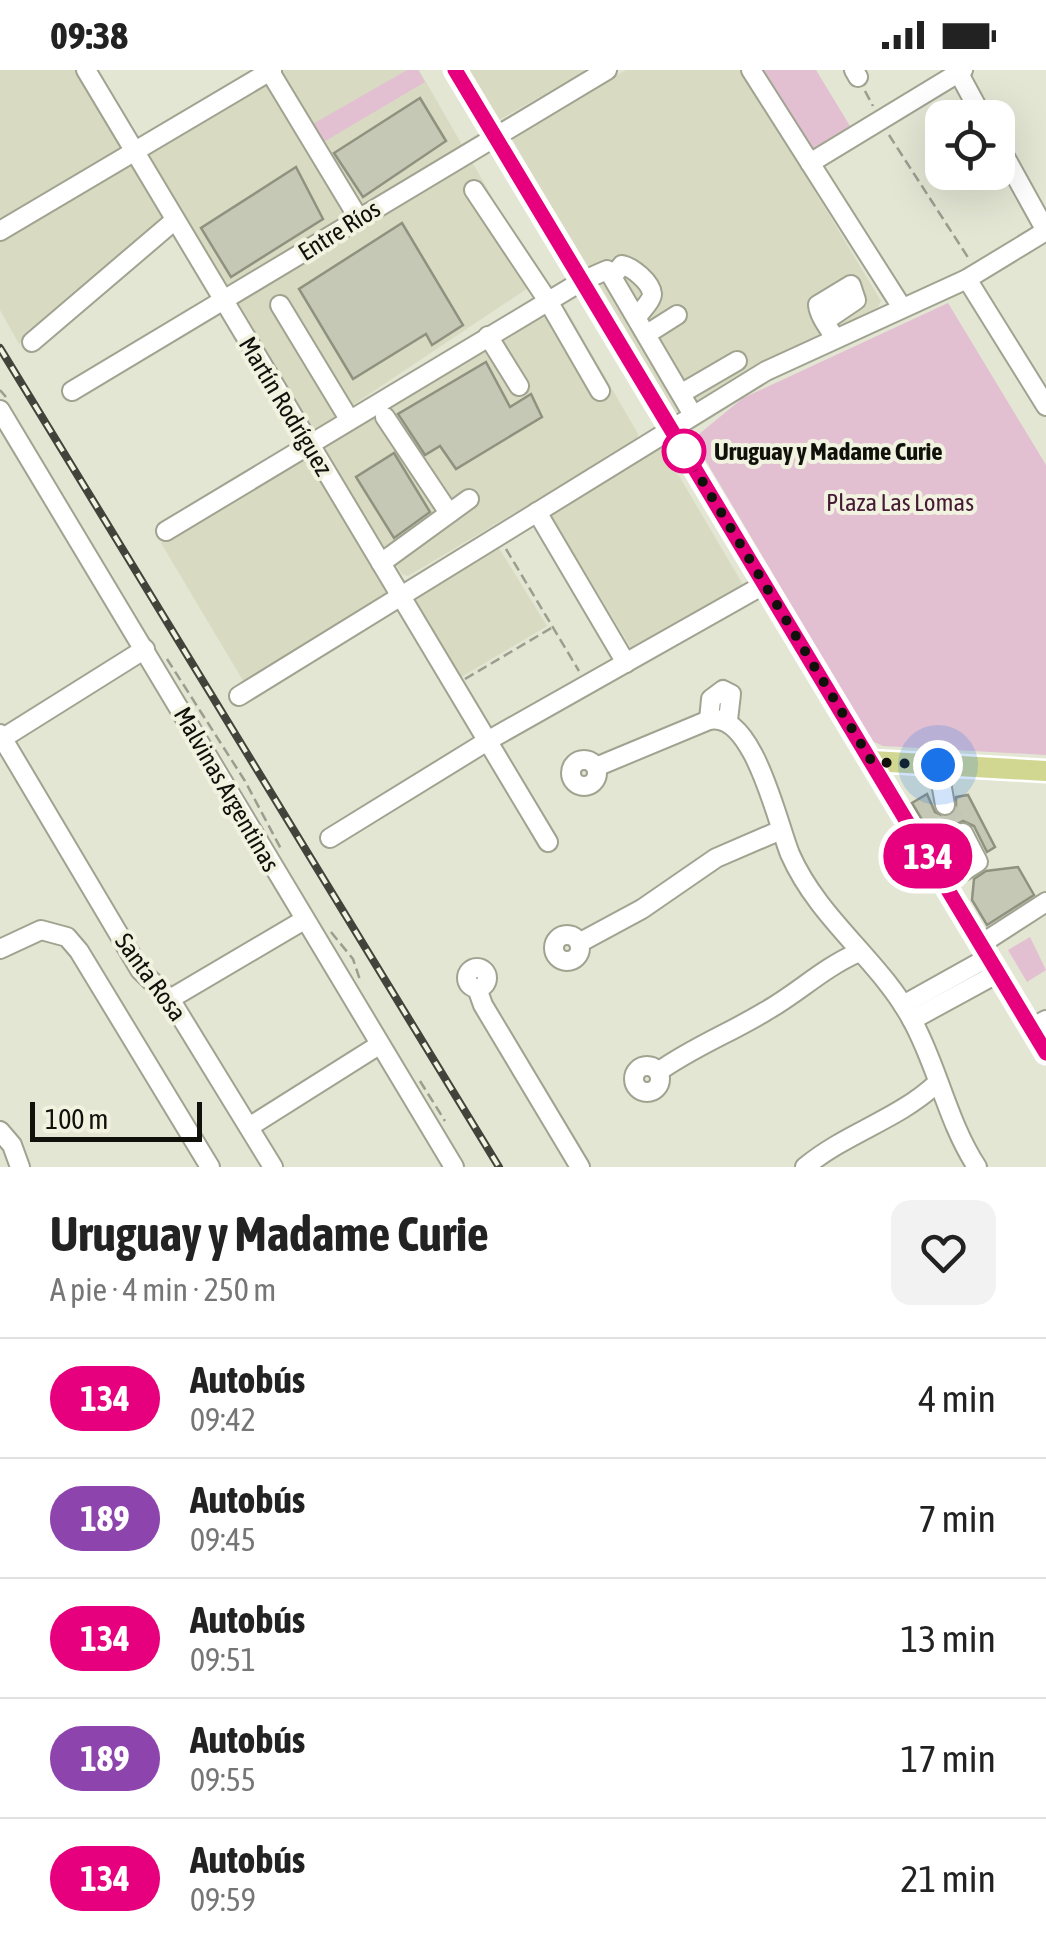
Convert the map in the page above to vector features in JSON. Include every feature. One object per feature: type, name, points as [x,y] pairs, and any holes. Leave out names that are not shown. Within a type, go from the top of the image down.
[{"type":"main road","points":[[455,70],[989,958],[1039,1024],[1046,1053]]},
{"type":"main road","points":[[872,762],[1046,772]]},
{"type":"street","name":"Martín Rodríguez","points":[[86,70],[548,842]]},
{"type":"street","points":[[0,231],[270,70],[358,218]]},
{"type":"street","name":"Entre Ríos","points":[[72,392],[607,70]]},
{"type":"street","points":[[751,70],[901,306]]},
{"type":"street","points":[[810,163],[960,71],[974,100]]},
{"type":"street","points":[[239,696],[766,371],[972,275],[1046,231],[1015,175]]},
{"type":"street","points":[[474,190],[548,301],[600,391]]},
{"type":"street","points":[[32,342],[175,220]]},
{"type":"street","points":[[166,530],[488,336],[607,270],[612,273],[629,266],[651,291],[638,316],[693,415]]},
{"type":"street","points":[[972,275],[1046,406]]},
{"type":"street","points":[[280,306],[349,419]]},
{"type":"street","points":[[647,334],[677,314]]},
{"type":"street","points":[[825,321],[835,338]]},
{"type":"street","points":[[488,336],[519,386]]},
{"type":"street","points":[[682,393],[737,361]]},
{"type":"street","name":"Malvinas Argentinas","points":[[0,410],[454,1167]]},
{"type":"street","points":[[385,417],[448,513]]},
{"type":"street","points":[[381,563],[469,499]]},
{"type":"street","points":[[537,512],[626,663]]},
{"type":"street","points":[[330,838],[490,740],[765,584]]},
{"type":"street","points":[[1,736],[145,650]]},
{"type":"street","points":[[708,720],[711,699],[723,690],[730,694],[728,720],[756,762],[808,889],[908,1013],[936,1084],[977,1167]]},
{"type":"street","points":[[596,767],[708,720],[728,720]]},
{"type":"street","name":"Santa Rosa","points":[[1,736],[140,970],[160,985],[170,999],[273,1167]]},
{"type":"street","points":[[938,765],[945,805]]},
{"type":"street","points":[[580,942],[642,910],[716,858],[781,830]]},
{"type":"street","points":[[945,884],[978,862],[963,833]]},
{"type":"street","points":[[908,1013],[989,958],[1046,902]]},
{"type":"street","points":[[170,999],[304,920]]},
{"type":"street","points":[[0,948],[41,930],[66,937],[119,1011],[210,1167]]},
{"type":"street","points":[[658,1072],[708,1039],[770,1009],[824,968],[857,952]]},
{"type":"street","points":[[477,988],[483,1005],[580,1167]]},
{"type":"street","points":[[249,1126],[379,1045]]},
{"type":"street","points":[[805,1167],[840,1141],[902,1111],[936,1084]]},
{"type":"street","points":[[0,1131],[12,1145],[20,1167]]},
{"type":"path","points":[[856,74],[972,275]]},
{"type":"path","points":[[499,536],[588,685]]},
{"type":"path","points":[[456,685],[553,627]]},
{"type":"shaded area","points":[[0,70],[79,70],[134,158],[278,70],[419,70],[540,280],[311,433],[178,214],[19,344],[0,310]]},
{"type":"shaded area","points":[[468,70],[587,70],[499,120]]},
{"type":"shaded area","points":[[626,70],[742,70],[881,301],[878,307],[677,415],[669,412],[513,141],[515,133]]},
{"type":"shaded area","points":[[556,307],[566,309],[638,434],[637,440],[408,576],[402,574],[321,447],[323,439]]},
{"type":"shaded area","points":[[661,445],[743,585],[631,648],[551,515]]},
{"type":"shaded area","points":[[306,451],[395,594],[245,684],[161,543]]},
{"type":"shaded area","points":[[497,545],[547,626],[458,679],[411,598]]},
{"type":"green space","points":[[407,70],[418,70],[425,82],[322,143],[311,125]]},
{"type":"green space","points":[[762,70],[816,70],[850,126],[811,150]]},
{"type":"green space","name":"Plaza Las Lomas","points":[[948,303],[1046,465],[1046,755],[883,746],[872,741],[693,439],[743,398]]},
{"type":"green space","points":[[1030,937],[1046,970],[1027,982],[1008,950]]},
{"type":"building","points":[[420,98],[446,141],[363,197],[334,153]]},
{"type":"building","points":[[296,167],[323,219],[231,277],[201,228]]},
{"type":"building","points":[[402,223],[463,325],[432,345],[426,334],[353,379],[299,289]]},
{"type":"building","points":[[486,362],[510,407],[531,394],[542,417],[456,469],[440,446],[425,455],[398,414]]},
{"type":"building","points":[[394,453],[430,512],[394,538],[356,477]]},
{"type":"building","points":[[927,794],[935,812],[946,817],[956,810],[956,797],[968,795],[995,847],[987,852],[974,826],[963,821],[952,827],[955,844],[941,852],[912,803]]},
{"type":"building","points":[[1018,867],[1034,895],[987,925],[972,900],[974,879],[986,871]]},
{"type":"tunnel","points":[[945,805],[963,833]]},
{"type":"railway","points":[[0,348],[499,1167]]},
{"type":"bus line","name":"134","points":[[455,70],[1046,1053]]},
{"type":"place","name":"Uruguay y Madame Curie","points":[[684,451]]},
{"type":"route","points":[[684,451],[872,762],[938,765]]}]
